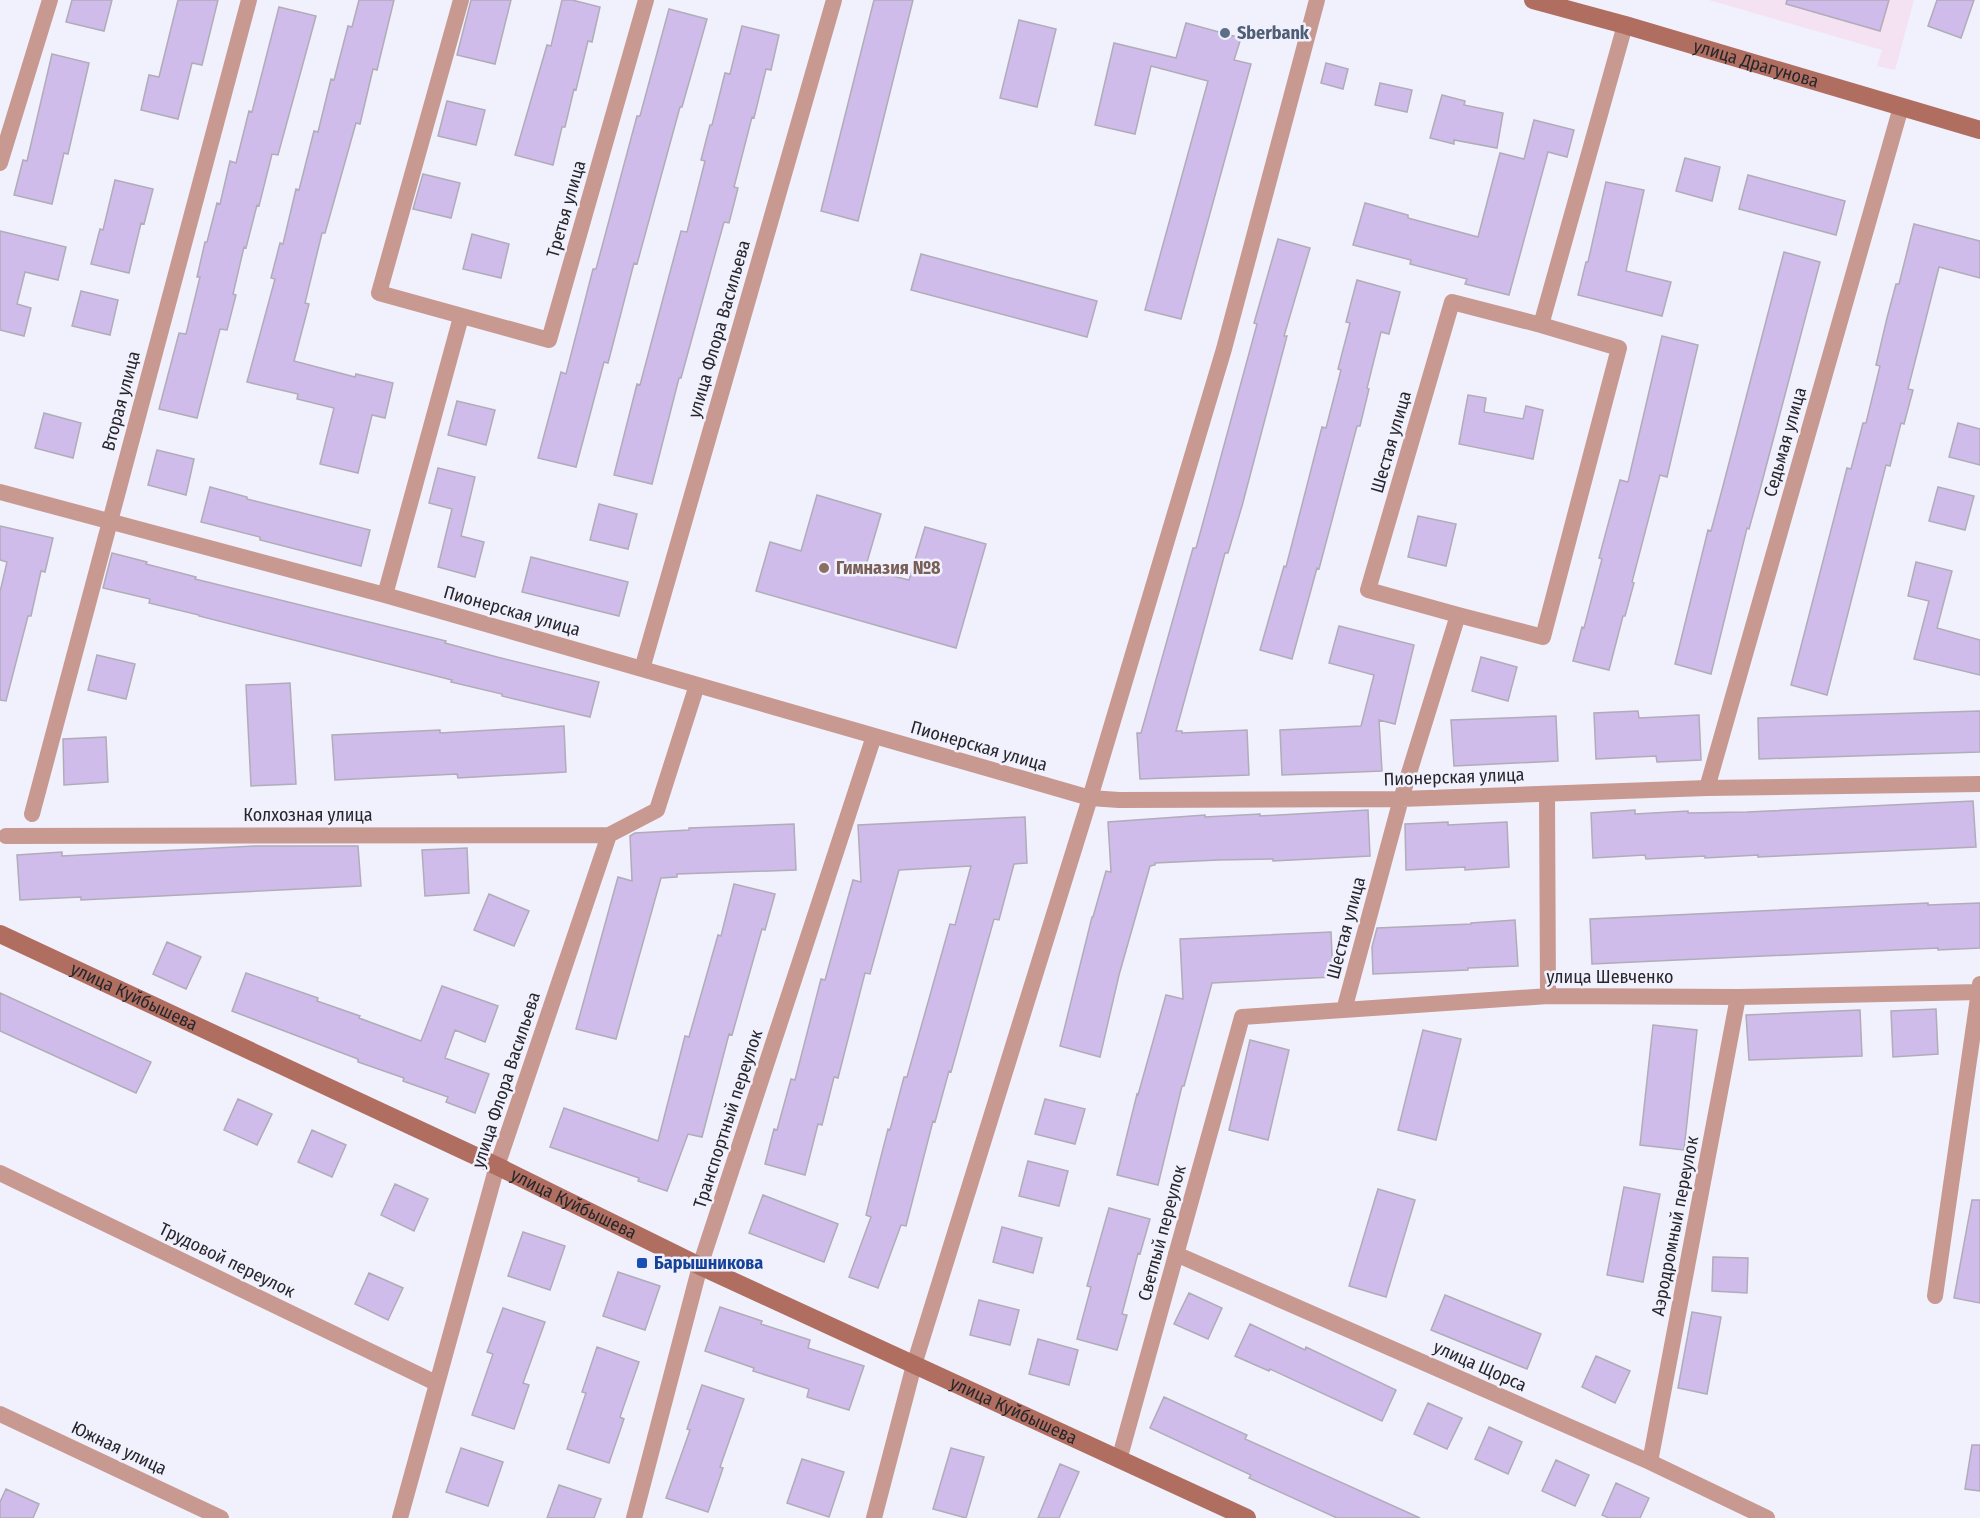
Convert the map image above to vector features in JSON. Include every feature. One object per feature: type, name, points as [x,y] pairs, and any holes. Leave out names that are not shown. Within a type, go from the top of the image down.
[{"type":"street","points":[[0,163],[50,0]]},
{"type":"street","name":"Вторая улица","points":[[32,814],[249,0]]},
{"type":"street","name":"Третья улица","points":[[461,0],[379,293],[549,340],[646,0]]},
{"type":"street","name":"улица Флора Васильева","points":[[642,669],[834,0]]},
{"type":"street","points":[[874,1518],[914,1365],[1090,798],[1224,349],[1317,0]]},
{"type":"street","name":"улица Драгунова","points":[[1533,0],[1980,130]]},
{"type":"street","points":[[1541,325],[1625,25]]},
{"type":"street","name":"Седьмая улица","points":[[1707,788],[1901,107]]},
{"type":"street","name":"Шестая улица","points":[[1452,302],[1541,325],[1618,348],[1543,637],[1368,590],[1452,302]]},
{"type":"street","points":[[385,595],[461,317]]},
{"type":"street","name":"Пионерская улица","points":[[0,492],[385,595],[1090,798],[1119,800],[1401,799],[1707,788],[1980,784]]},
{"type":"street","name":"Шестая улица","points":[[1344,1010],[1401,799],[1458,615]]},
{"type":"street","points":[[609,835],[657,810],[697,685]]},
{"type":"street","name":"Транспортный переулок","points":[[634,1518],[700,1266],[874,736]]},
{"type":"street","points":[[1547,794],[1548,996]]},
{"type":"street","name":"улица Флора Васильева","points":[[400,1518],[497,1166],[609,835]]},
{"type":"street","name":"Колхозная улица","points":[[6,836],[609,835]]},
{"type":"street","name":"улица Куйбышева","points":[[0,934],[497,1166],[700,1266],[1247,1518]]},
{"type":"street","points":[[1935,1296],[1980,989]]},
{"type":"street","name":"улица Шевченко","points":[[1242,1017],[1548,996],[1738,997],[1980,989]]},
{"type":"street","name":"Аэродромный переулок","points":[[1650,1462],[1738,997]]},
{"type":"street","name":"Светлый переулок","points":[[1119,1460],[1242,1017]]},
{"type":"street","name":"Трудовой переулок","points":[[0,1173],[436,1383]]},
{"type":"street","name":"улица Щорса","points":[[1176,1254],[1650,1462],[1767,1518]]},
{"type":"street","name":"Южная улица","points":[[0,1414],[221,1518]]},
{"type":"shaded area","points":[[1709,0],[1914,0],[1895,70],[1877,66],[1882,50]]},
{"type":"building","points":[[72,0],[112,0],[104,31],[66,22]]},
{"type":"building","points":[[178,0],[218,0],[202,65],[192,63],[178,119],[141,110],[149,75],[159,77]]},
{"type":"building","points":[[359,0],[394,0],[377,70],[373,69],[360,124],[356,123],[325,233],[322,233],[305,303],[309,304],[294,361],[355,377],[356,374],[393,383],[385,418],[372,415],[358,473],[320,464],[334,408],[297,399],[298,394],[247,382],[275,279],[271,278],[280,243],[283,244],[296,189],[299,190],[314,131],[318,132],[331,79],[334,80],[348,26],[352,27]]},
{"type":"building","points":[[471,0],[511,0],[495,64],[457,55]]},
{"type":"building","points":[[562,0],[572,0],[600,7],[592,42],[588,41],[553,165],[515,155],[547,45],[551,46]]},
{"type":"building","points":[[874,0],[913,0],[858,221],[821,211]]},
{"type":"building","points":[[1787,0],[1889,0],[1880,31],[1786,4]]},
{"type":"building","points":[[1937,0],[1974,0],[1961,38],[1928,26]]},
{"type":"building","points":[[279,7],[316,16],[278,155],[272,154],[259,206],[257,205],[246,248],[244,247],[227,330],[220,329],[197,418],[159,409],[179,333],[186,334],[200,277],[197,277],[205,242],[207,242],[217,203],[220,204],[230,161],[236,163],[249,111],[252,112]]},
{"type":"building","points":[[669,9],[707,19],[637,264],[634,263],[608,363],[604,362],[576,467],[538,458],[561,372],[566,374],[593,269],[596,269],[637,116],[640,116]]},
{"type":"building","points":[[1019,20],[1056,29],[1037,107],[1000,98]]},
{"type":"building","points":[[1186,23],[1241,38],[1234,60],[1251,64],[1181,319],[1145,310],[1208,81],[1151,66],[1135,134],[1095,125],[1114,43],[1176,58]]},
{"type":"building","points":[[742,26],[779,35],[771,70],[766,69],[754,118],[752,117],[734,187],[738,188],[729,223],[724,222],[681,378],[679,378],[652,484],[614,475],[637,384],[640,385],[681,231],[687,232],[705,161],[701,160],[710,125],[712,125],[725,73],[730,74]]},
{"type":"building","points":[[52,54],[89,63],[68,154],[64,153],[52,204],[14,195],[23,160],[27,161]]},
{"type":"building","points":[[1326,63],[1348,69],[1343,89],[1321,83]]},
{"type":"building","points":[[1380,83],[1412,90],[1407,112],[1375,105]]},
{"type":"building","points":[[1442,95],[1465,101],[1464,105],[1503,113],[1497,148],[1454,140],[1454,144],[1430,138]]},
{"type":"building","points":[[447,101],[485,110],[476,145],[438,136]]},
{"type":"building","points":[[1534,120],[1574,130],[1567,157],[1548,152],[1509,295],[1465,284],[1467,279],[1410,264],[1411,260],[1353,245],[1365,203],[1408,215],[1408,218],[1478,237],[1500,153],[1524,159]]},
{"type":"building","points":[[1685,158],[1720,167],[1712,201],[1676,191]]},
{"type":"building","points":[[423,174],[460,183],[451,218],[413,209]]},
{"type":"building","points":[[1748,175],[1845,201],[1836,235],[1739,209]]},
{"type":"building","points":[[115,180],[153,189],[144,224],[141,223],[129,273],[91,264],[100,229],[103,230]]},
{"type":"building","points":[[1606,182],[1644,190],[1626,271],[1671,282],[1662,316],[1578,295]]},
{"type":"building","points":[[1914,224],[1980,241],[1980,278],[1939,267],[1908,389],[1913,390],[1904,424],[1901,423],[1890,466],[1886,465],[1827,695],[1791,685],[1847,468],[1851,469],[1863,423],[1866,423],[1880,366],[1876,365],[1887,318],[1896,284],[1899,284]]},
{"type":"building","points":[[0,231],[66,247],[58,280],[25,272],[17,304],[31,308],[24,336],[0,330]]},
{"type":"building","points":[[472,234],[509,244],[501,278],[463,269]]},
{"type":"building","points":[[1278,239],[1310,248],[1284,336],[1287,336],[1242,506],[1228,553],[1225,553],[1176,731],[1182,731],[1182,733],[1247,730],[1249,775],[1140,779],[1137,733],[1141,733],[1193,548],[1196,548]]},
{"type":"building","points":[[1784,252],[1820,262],[1762,482],[1749,529],[1747,528],[1711,674],[1675,664],[1708,530],[1711,531]]},
{"type":"building","points":[[921,254],[1097,301],[1087,337],[911,290]]},
{"type":"building","points":[[1357,280],[1400,292],[1389,334],[1381,332],[1360,426],[1357,426],[1319,569],[1317,568],[1292,659],[1260,650],[1284,566],[1286,567],[1322,427],[1326,428],[1341,370],[1338,369],[1350,323],[1346,322]]},
{"type":"building","points":[[81,291],[118,300],[110,335],[72,326]]},
{"type":"building","points":[[1662,336],[1698,345],[1667,477],[1660,475],[1632,582],[1634,583],[1609,670],[1573,661],[1602,559],[1599,558],[1620,480],[1628,482]]},
{"type":"building","points":[[1468,395],[1486,398],[1484,412],[1523,419],[1526,406],[1543,410],[1533,459],[1459,444]]},
{"type":"building","points":[[457,401],[495,410],[486,445],[448,435]]},
{"type":"building","points":[[44,413],[81,423],[73,458],[35,448]]},
{"type":"building","points":[[1958,423],[1980,429],[1980,465],[1949,457]]},
{"type":"building","points":[[157,450],[194,459],[186,495],[148,485]]},
{"type":"building","points":[[438,468],[475,477],[461,536],[484,542],[475,577],[438,567],[452,509],[429,503]]},
{"type":"building","points":[[210,487],[247,497],[247,499],[370,530],[361,566],[201,522]]},
{"type":"building","points":[[1938,487],[1974,496],[1965,530],[1929,521]]},
{"type":"building","points":[[817,495],[881,514],[865,569],[909,580],[925,527],[986,544],[956,648],[756,591],[770,542],[801,551]]},
{"type":"building","points":[[599,504],[637,514],[628,549],[590,540]]},
{"type":"building","points":[[1418,516],[1456,524],[1446,566],[1408,557]]},
{"type":"building","points":[[0,526],[53,538],[45,572],[41,571],[31,616],[28,616],[6,701],[0,700],[0,592],[7,562],[0,560]]},
{"type":"building","points":[[112,553],[196,577],[195,579],[446,641],[445,643],[497,657],[599,682],[590,717],[149,603],[150,599],[103,588]]},
{"type":"building","points":[[531,557],[628,582],[619,616],[522,592]]},
{"type":"building","points":[[1916,562],[1952,571],[1937,628],[1980,640],[1980,675],[1914,659],[1929,601],[1908,596]]},
{"type":"building","points":[[1339,626],[1414,645],[1395,724],[1379,720],[1382,771],[1282,775],[1280,730],[1361,726],[1374,675],[1329,663]]},
{"type":"building","points":[[97,655],[135,664],[126,699],[88,690]]},
{"type":"building","points":[[1481,657],[1517,667],[1508,701],[1472,691]]},
{"type":"building","points":[[290,683],[296,784],[251,786],[246,685]]},
{"type":"building","points":[[1638,711],[1639,718],[1699,715],[1701,760],[1657,762],[1656,756],[1596,759],[1594,713]]},
{"type":"building","points":[[1980,711],[1980,752],[1759,759],[1758,718]]},
{"type":"building","points":[[1556,716],[1558,761],[1454,766],[1451,720]]},
{"type":"building","points":[[564,726],[566,772],[458,778],[457,774],[335,780],[332,735],[440,730],[440,733]]},
{"type":"building","points":[[106,737],[108,782],[64,785],[63,739]]},
{"type":"building","points":[[1973,801],[1976,847],[1758,857],[1758,855],[1646,859],[1645,855],[1593,858],[1591,813],[1635,810],[1635,814],[1688,811],[1688,813],[1747,812]]},
{"type":"building","points":[[1368,810],[1370,856],[1273,861],[1273,859],[1218,860],[1155,863],[1150,866],[1119,975],[1100,1057],[1060,1046],[1092,917],[1106,871],[1111,872],[1108,822],[1205,815],[1205,817],[1260,814],[1260,816]]},
{"type":"building","points":[[1025,817],[1027,863],[1014,864],[999,920],[994,919],[951,1072],[949,1071],[935,1122],[933,1121],[906,1226],[901,1225],[878,1288],[849,1277],[871,1217],[866,1215],[888,1129],[890,1130],[904,1077],[907,1077],[950,924],[955,925],[971,866],[899,870],[870,974],[865,973],[838,1078],[834,1077],[822,1125],[818,1124],[805,1175],[765,1164],[791,1079],[795,1080],[821,979],[825,980],[853,880],[861,882],[858,825]]},
{"type":"building","points":[[1448,822],[1448,825],[1507,822],[1509,867],[1406,870],[1405,824]]},
{"type":"building","points":[[794,824],[796,870],[677,874],[677,877],[661,878],[616,1039],[576,1029],[618,877],[632,881],[630,836],[635,833],[689,830],[689,828]]},
{"type":"building","points":[[255,846],[358,846],[361,886],[81,900],[81,897],[20,900],[17,855],[62,852],[62,856]]},
{"type":"building","points":[[467,848],[469,893],[425,896],[422,850]]},
{"type":"building","points":[[734,884],[775,894],[765,930],[762,929],[732,1035],[729,1034],[702,1137],[688,1134],[667,1191],[638,1181],[639,1178],[550,1147],[564,1108],[658,1141],[685,1036],[689,1037],[718,935],[721,936]]},
{"type":"building","points":[[489,894],[529,911],[514,946],[474,930]]},
{"type":"building","points":[[1928,903],[1928,905],[1980,903],[1980,948],[1592,964],[1590,919]]},
{"type":"building","points":[[1515,920],[1518,966],[1373,974],[1372,947],[1377,928]]},
{"type":"building","points":[[1331,932],[1333,977],[1212,983],[1184,1086],[1182,1086],[1158,1185],[1117,1175],[1137,1094],[1166,995],[1183,999],[1180,939]]},
{"type":"building","points":[[167,942],[201,957],[186,989],[153,974]]},
{"type":"building","points":[[246,973],[318,998],[317,1001],[421,1041],[442,986],[498,1006],[485,1042],[455,1030],[445,1058],[489,1074],[475,1113],[446,1102],[448,1097],[403,1081],[404,1078],[232,1011]]},
{"type":"building","points":[[0,993],[151,1062],[136,1093],[0,1031]]},
{"type":"building","points":[[1936,1009],[1938,1054],[1893,1057],[1891,1011]]},
{"type":"building","points":[[1860,1010],[1862,1056],[1749,1060],[1746,1015]]},
{"type":"building","points":[[1653,1025],[1697,1030],[1684,1150],[1640,1145]]},
{"type":"building","points":[[1423,1030],[1461,1039],[1436,1140],[1398,1130]]},
{"type":"building","points":[[1250,1040],[1289,1050],[1268,1140],[1229,1130]]},
{"type":"building","points":[[238,1099],[272,1114],[257,1145],[224,1130]]},
{"type":"building","points":[[1045,1099],[1085,1109],[1075,1144],[1035,1134]]},
{"type":"building","points":[[312,1130],[346,1145],[332,1177],[298,1162]]},
{"type":"building","points":[[1028,1161],[1068,1171],[1059,1206],[1019,1196]]},
{"type":"building","points":[[395,1184],[428,1199],[414,1231],[381,1215]]},
{"type":"building","points":[[1624,1187],[1660,1194],[1643,1282],[1607,1275]]},
{"type":"building","points":[[1378,1189],[1415,1200],[1386,1297],[1349,1286]]},
{"type":"building","points":[[763,1195],[838,1224],[824,1262],[749,1233]]},
{"type":"building","points":[[1972,1200],[1980,1200],[1980,1303],[1954,1298]]},
{"type":"building","points":[[1109,1208],[1150,1219],[1140,1254],[1138,1253],[1122,1314],[1127,1315],[1117,1350],[1077,1339],[1091,1287],[1087,1286]]},
{"type":"building","points":[[1002,1227],[1042,1238],[1033,1273],[993,1262]]},
{"type":"building","points":[[523,1232],[565,1246],[550,1290],[508,1276]]},
{"type":"building","points":[[1713,1257],[1748,1258],[1747,1293],[1712,1291]]},
{"type":"building","points":[[618,1272],[660,1286],[645,1330],[603,1316]]},
{"type":"building","points":[[369,1273],[403,1288],[388,1320],[355,1304]]},
{"type":"building","points":[[1189,1293],[1222,1308],[1208,1339],[1174,1324]]},
{"type":"building","points":[[1445,1295],[1541,1334],[1527,1369],[1431,1330]]},
{"type":"building","points":[[979,1300],[1019,1310],[1010,1345],[970,1335]]},
{"type":"building","points":[[720,1307],[762,1321],[761,1324],[810,1340],[808,1348],[864,1366],[849,1410],[807,1397],[809,1389],[753,1371],[754,1368],[705,1351]]},
{"type":"building","points":[[503,1308],[545,1322],[523,1383],[529,1385],[514,1429],[472,1415],[493,1354],[487,1352]]},
{"type":"building","points":[[1692,1312],[1721,1317],[1707,1394],[1678,1388]]},
{"type":"building","points":[[1250,1324],[1305,1350],[1306,1347],[1396,1390],[1382,1421],[1270,1369],[1269,1371],[1235,1356]]},
{"type":"building","points":[[1038,1339],[1078,1350],[1069,1385],[1029,1374]]},
{"type":"building","points":[[597,1347],[639,1362],[620,1417],[624,1419],[609,1463],[567,1449],[586,1393],[582,1392]]},
{"type":"building","points":[[1596,1356],[1630,1371],[1615,1403],[1582,1387]]},
{"type":"building","points":[[702,1385],[744,1399],[720,1467],[723,1468],[708,1512],[666,1498],[690,1430],[687,1429]]},
{"type":"building","points":[[1164,1397],[1247,1435],[1245,1439],[1420,1518],[1337,1518],[1249,1478],[1251,1475],[1150,1428]]},
{"type":"building","points":[[1428,1403],[1462,1418],[1447,1449],[1414,1434]]},
{"type":"building","points":[[1489,1427],[1522,1442],[1508,1474],[1475,1459]]},
{"type":"building","points":[[1972,1445],[1980,1445],[1980,1491],[1965,1489]]},
{"type":"building","points":[[461,1448],[503,1462],[488,1506],[446,1492]]},
{"type":"building","points":[[951,1448],[984,1457],[966,1518],[933,1509]]},
{"type":"building","points":[[802,1459],[844,1472],[829,1517],[787,1503]]},
{"type":"building","points":[[1556,1460],[1589,1475],[1575,1506],[1542,1491]]},
{"type":"building","points":[[1060,1464],[1079,1472],[1059,1518],[1038,1518]]},
{"type":"building","points":[[1616,1483],[1649,1498],[1640,1518],[1609,1518],[1602,1515]]},
{"type":"building","points":[[559,1485],[601,1499],[594,1518],[547,1518]]},
{"type":"building","points":[[6,1489],[39,1504],[33,1518],[0,1518],[0,1502]]},
{"type":"place","name":"Sberbank","points":[[1225,33]]},
{"type":"place","name":"Гимназия №8","points":[[824,568]]},
{"type":"place","name":"Барышникова","points":[[642,1263]]}]
